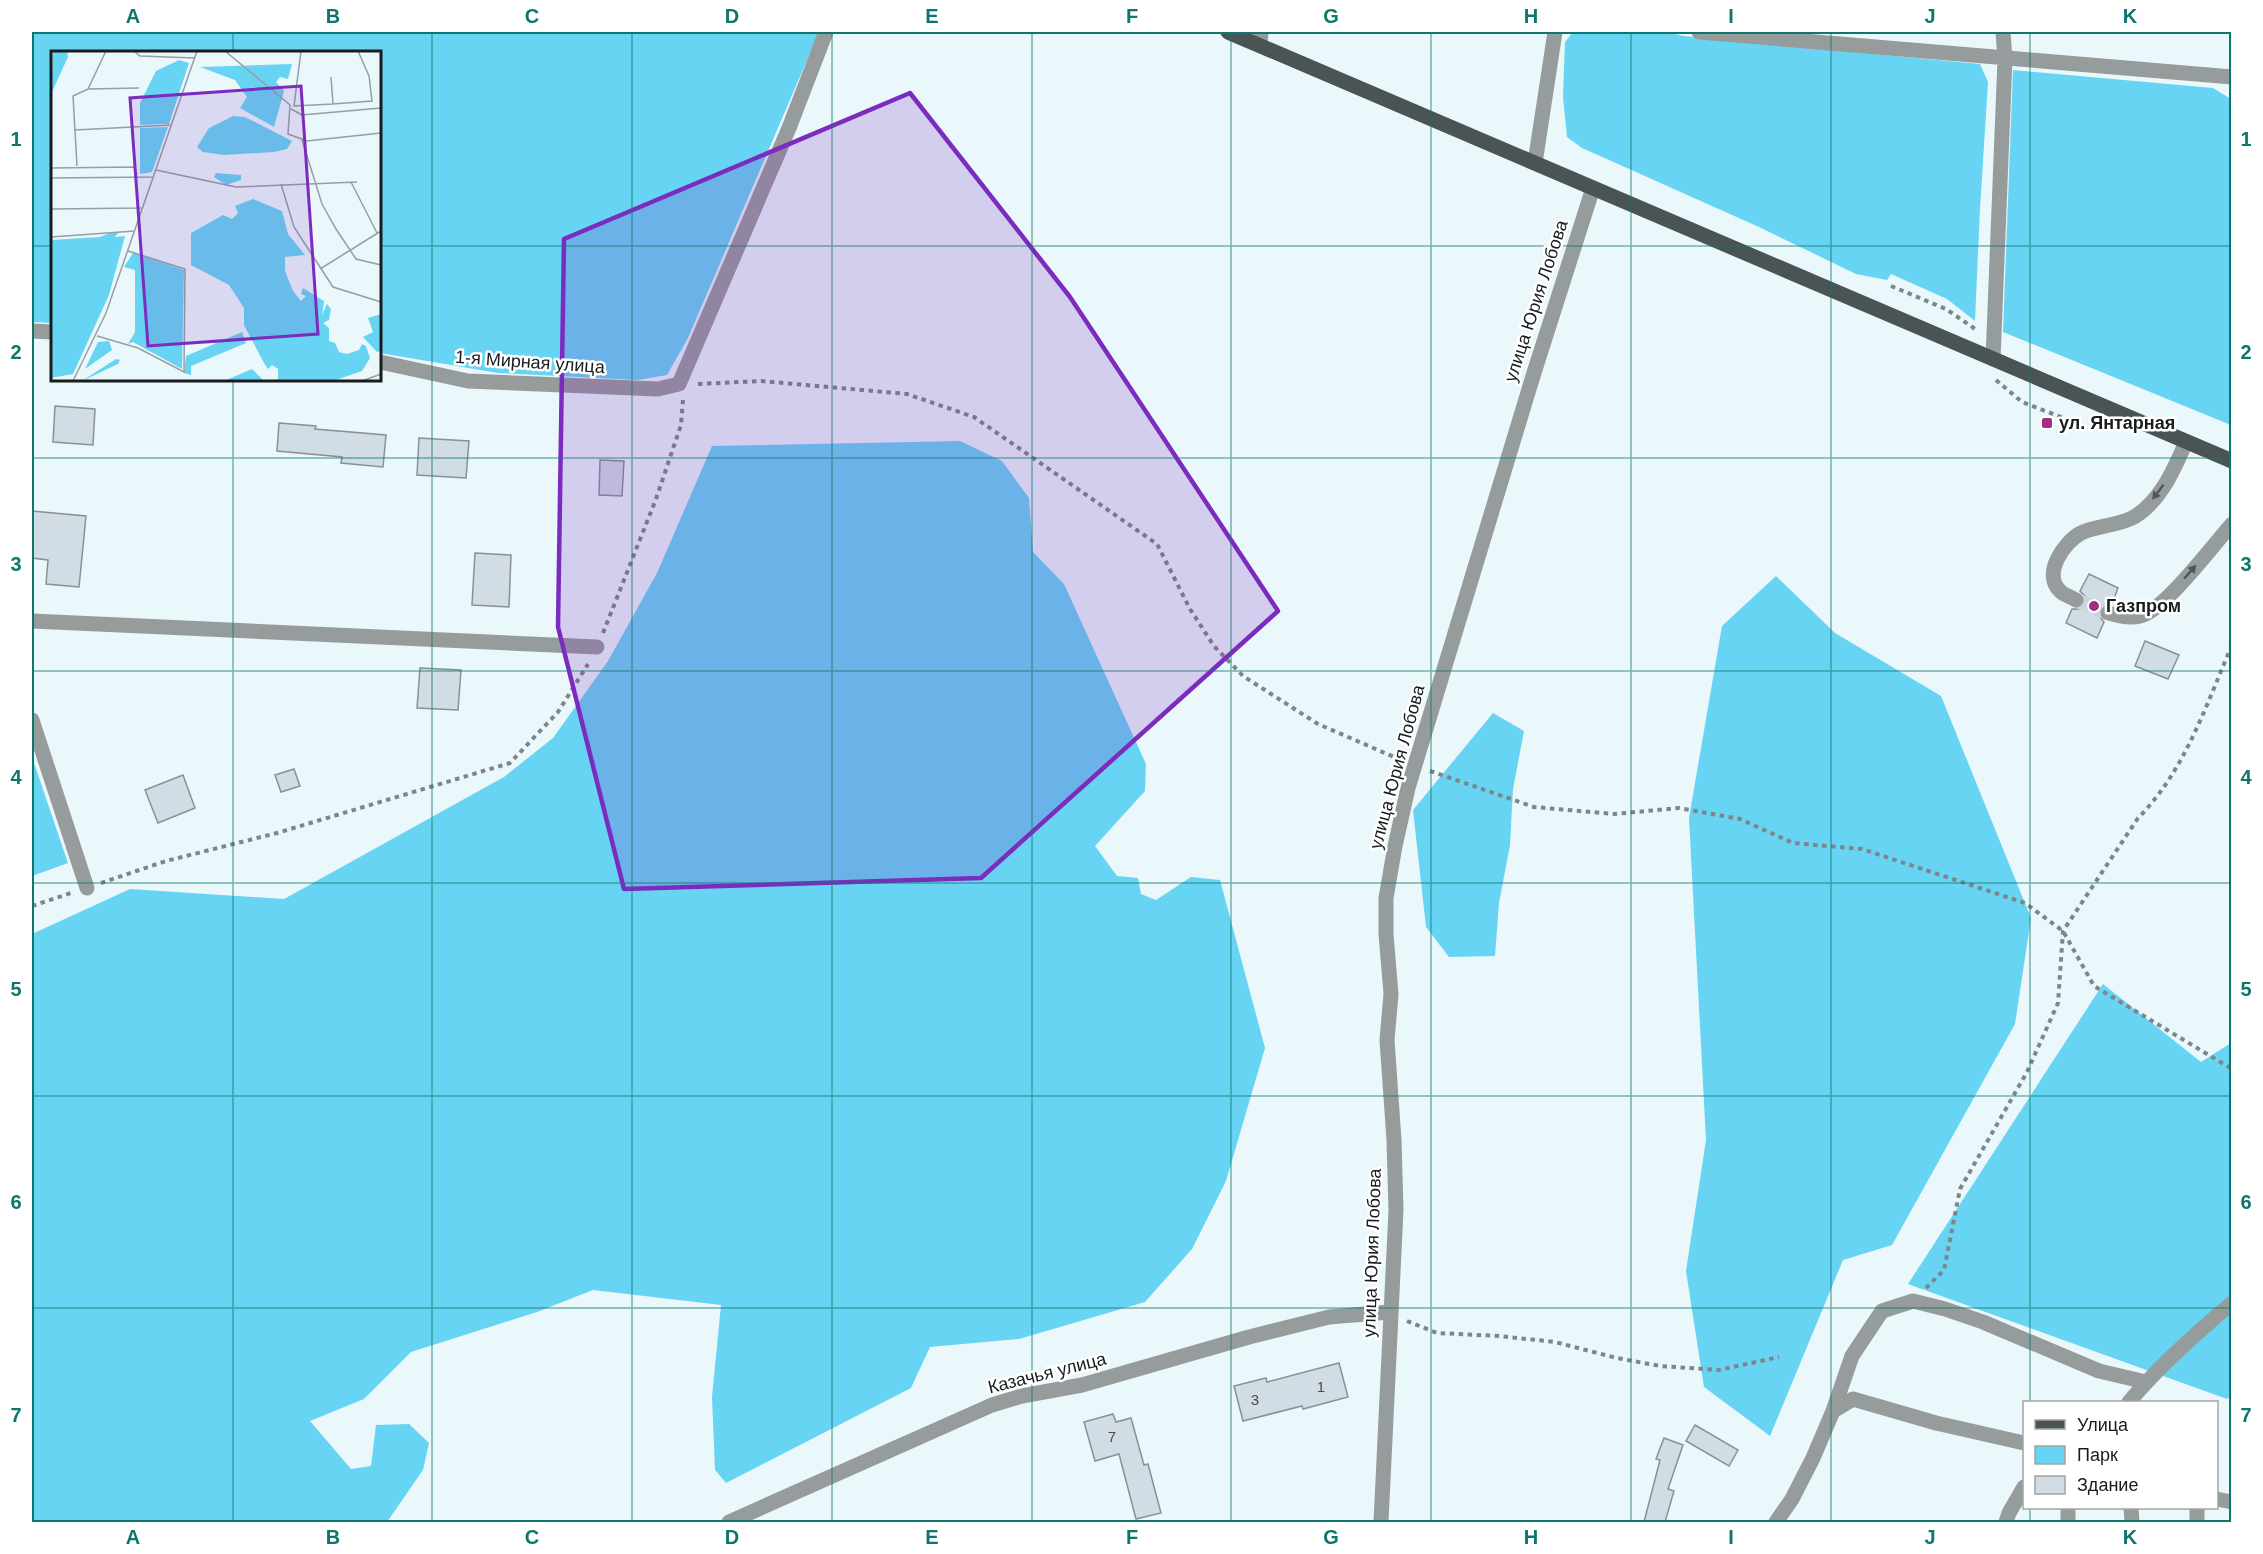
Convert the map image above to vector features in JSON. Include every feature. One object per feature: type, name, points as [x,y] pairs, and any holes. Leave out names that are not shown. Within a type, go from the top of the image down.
[{"type":"main road","points":[[1228,32],[1261,38],[1990,366],[2232,461]]},
{"type":"street","points":[[680,384],[789,128],[826,32]]},
{"type":"street","points":[[1535,162],[1555,32]]},
{"type":"street","points":[[1699,32],[2232,77]]},
{"type":"street","points":[[1990,366],[2005,59],[2003,32]]},
{"type":"street","points":[[2216,76],[2232,85]]},
{"type":"street","name":"улица Юрия Лобова","points":[[1381,1522],[1396,1210],[1387,1040],[1390,994],[1386,898],[1395,846],[1415,766],[1533,376],[1593,188]]},
{"type":"street","points":[[32,331],[51,332]]},
{"type":"street","name":"1-я Мирная улица","points":[[381,362],[468,381],[658,389],[680,384]]},
{"type":"street","points":[[2076,600],[2059,590],[2053,576],[2059,553],[2081,533],[2108,527],[2134,516],[2152,501],[2172,475],[2186,442]]},
{"type":"street","points":[[2108,613],[2127,617],[2142,616],[2158,608],[2232,524]]},
{"type":"street","points":[[32,621],[597,646]]},
{"type":"street","points":[[32,720],[87,888]]},
{"type":"street","points":[[1776,1522],[1792,1499],[1813,1458],[1833,1411],[1852,1356],[1882,1311],[1912,1301],[1946,1309],[1983,1322],[2099,1371],[2146,1383]]},
{"type":"street","points":[[2130,1401],[2203,1327],[2232,1303]]},
{"type":"street","name":"Казачья улица","points":[[729,1522],[992,1406],[1022,1396],[1092,1382],[1249,1337],[1329,1317],[1390,1312]]},
{"type":"street","points":[[1833,1411],[1854,1399],[1936,1423],[2023,1443]]},
{"type":"street","points":[[2006,1522],[2008,1513],[2023,1490]]},
{"type":"path","points":[[1891,286],[1946,309],[1981,332]]},
{"type":"path","points":[[1990,366],[2022,402],[2079,424]]},
{"type":"path","points":[[32,906],[166,861],[277,833],[510,763],[558,712],[597,646],[656,499],[681,425],[684,403],[680,384],[761,381],[907,394],[974,417],[1157,544],[1190,609],[1214,646],[1243,676],[1318,724],[1415,766],[1534,807],[1614,814],[1680,808],[1740,819],[1793,843],[1862,849],[2025,903],[2063,931],[2094,986],[2232,1069]]},
{"type":"path","points":[[1912,1301],[1944,1270],[1960,1189],[2027,1072],[2058,1003],[2063,931],[2138,818],[2152,804],[2191,742],[2232,645]]},
{"type":"path","points":[[1390,1312],[1437,1333],[1488,1335],[1556,1342],[1617,1358],[1660,1366],[1719,1370],[1779,1357]]},
{"type":"highlighted area","points":[[910,93],[1070,297],[1278,611],[981,878],[624,889],[558,627],[564,239]]},
{"type":"green space","points":[[32,32],[819,32],[688,338],[667,375],[638,380],[498,373],[381,353],[381,51],[51,51],[51,323],[32,322]]},
{"type":"green space","points":[[1573,32],[1667,32],[1684,36],[1980,64],[1988,82],[1975,321],[1947,299],[1891,274],[1887,280],[1856,274],[1759,227],[1582,148],[1567,137],[1563,97],[1565,42]]},
{"type":"green space","points":[[2013,70],[2213,88],[2231,99],[2231,425],[2003,332]]},
{"type":"green space","points":[[960,441],[1002,461],[1029,498],[1033,552],[1064,584],[1146,764],[1145,791],[1095,846],[1117,876],[1138,878],[1141,894],[1156,900],[1191,877],[1220,880],[1265,1048],[1226,1181],[1192,1249],[1145,1302],[1019,1339],[930,1347],[911,1388],[726,1483],[715,1470],[712,1397],[721,1305],[593,1290],[537,1312],[411,1352],[364,1399],[310,1421],[351,1469],[371,1466],[376,1425],[409,1424],[429,1443],[423,1470],[387,1522],[32,1522],[32,934],[130,889],[284,899],[504,777],[553,738],[608,661],[657,573],[712,446]]},
{"type":"green space","points":[[1776,576],[1835,633],[1941,696],[2031,918],[2015,1024],[1892,1245],[1843,1260],[1770,1436],[1704,1387],[1686,1271],[1706,1140],[1689,818],[1722,626]]},
{"type":"green space","points":[[1493,713],[1524,731],[1513,789],[1510,845],[1499,903],[1495,956],[1449,957],[1426,927],[1413,810]]},
{"type":"green space","points":[[32,757],[68,863],[32,876]]},
{"type":"green space","points":[[2103,984],[2201,1062],[2231,1043],[2232,1395],[2227,1399],[1908,1284]]},
{"type":"building","points":[[55,406],[95,409],[93,445],[53,442]]},
{"type":"building","points":[[279,423],[316,426],[315,429],[386,435],[383,467],[341,463],[342,457],[277,451]]},
{"type":"building","points":[[419,438],[469,441],[466,478],[417,475]]},
{"type":"building","points":[[600,460],[624,461],[622,496],[599,495]]},
{"type":"building","points":[[32,511],[86,516],[79,587],[46,584],[48,560],[32,558]]},
{"type":"building","points":[[475,553],[511,555],[509,607],[472,605]]},
{"type":"building","points":[[2089,574],[2118,588],[2112,604],[2104,604],[2099,610],[2099,616],[2104,622],[2097,638],[2066,623],[2072,609],[2080,609],[2085,604],[2085,596],[2080,591]]},
{"type":"building","points":[[2145,641],[2179,655],[2168,679],[2135,666]]},
{"type":"building","points":[[420,668],[461,670],[458,710],[417,708]]},
{"type":"building","points":[[294,769],[300,786],[281,792],[275,775]]},
{"type":"building","points":[[183,775],[195,808],[158,823],[145,790]]},
{"type":"building","points":[[1339,1363],[1348,1397],[1243,1421],[1234,1386],[1266,1378],[1267,1382]]},
{"type":"building","points":[[1113,1414],[1116,1422],[1131,1418],[1144,1465],[1148,1464],[1161,1513],[1136,1519],[1119,1454],[1095,1461],[1084,1422]]},
{"type":"building","points":[[1695,1425],[1738,1450],[1729,1466],[1686,1441]]},
{"type":"building","points":[[1664,1438],[1683,1445],[1668,1489],[1674,1491],[1665,1522],[1644,1522],[1660,1460],[1656,1459]]},
{"type":"tunnel","points":[[2076,600],[2108,613]]},
{"type":"place","name":"ул. Янтарная","points":[[2047,423]]},
{"type":"place","name":"Газпром","points":[[2094,606]]}]
